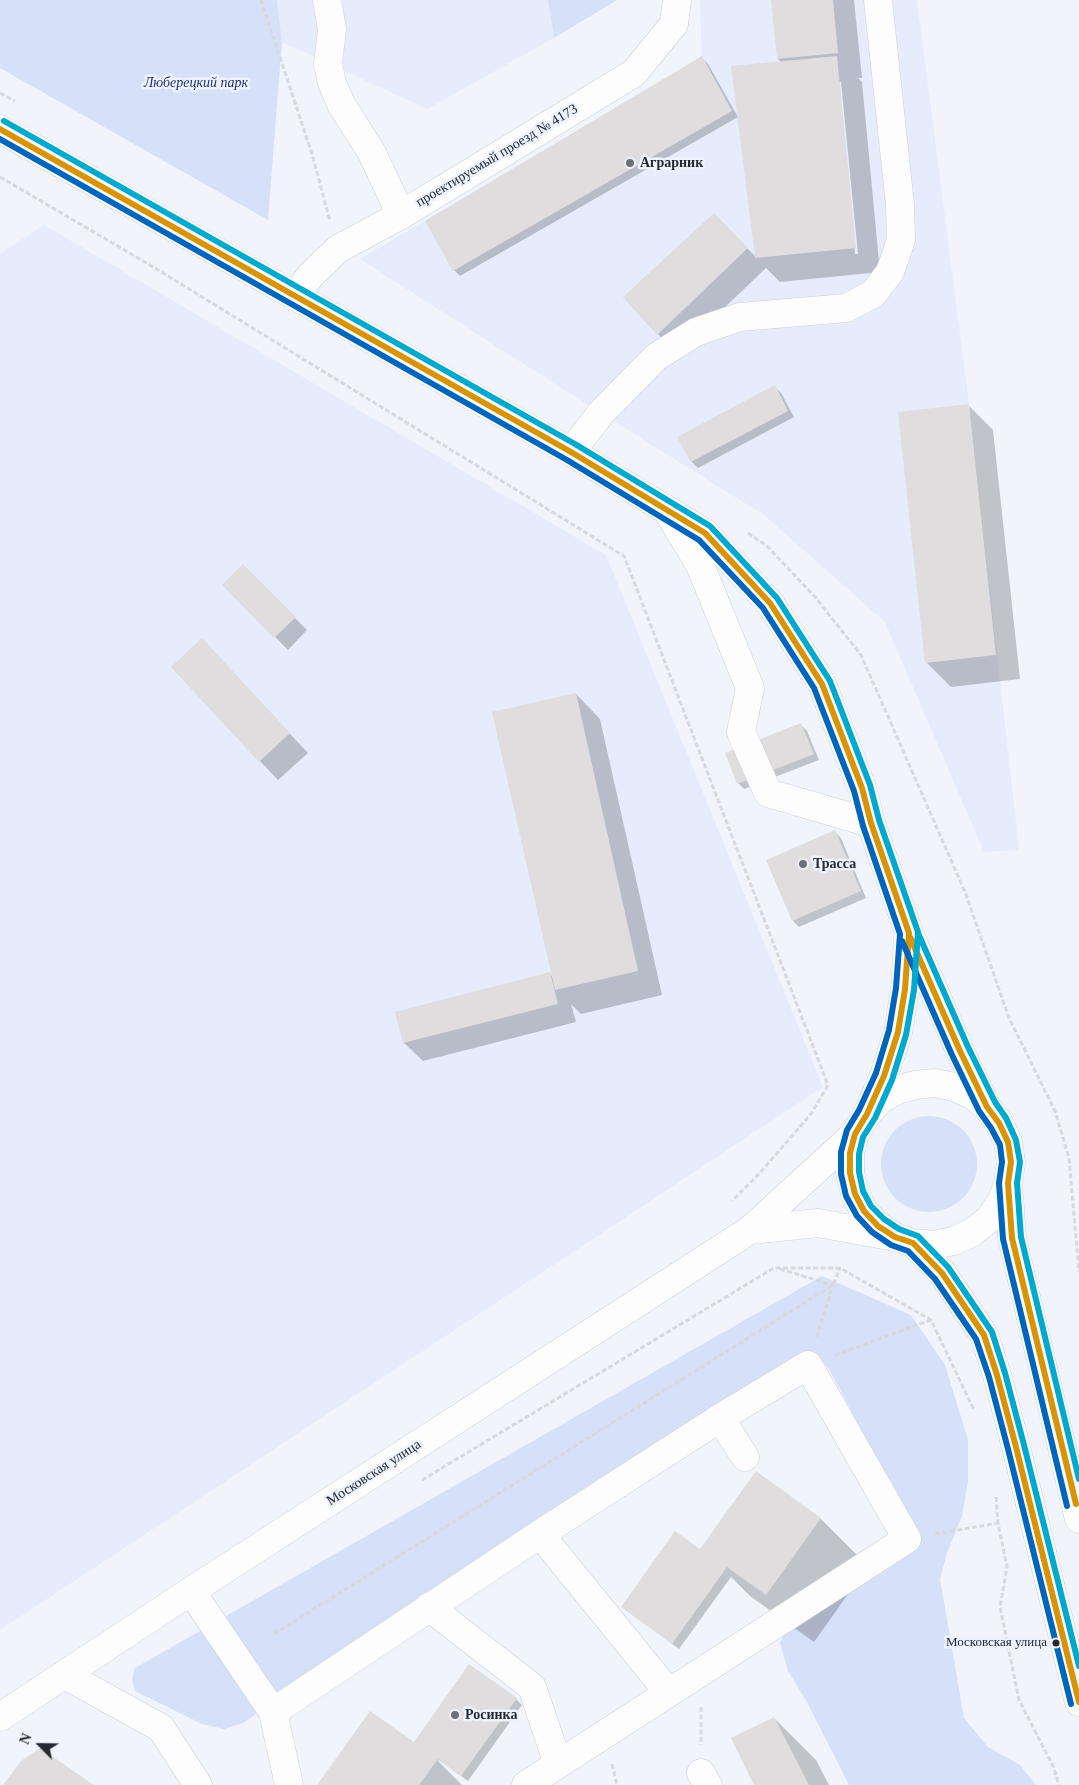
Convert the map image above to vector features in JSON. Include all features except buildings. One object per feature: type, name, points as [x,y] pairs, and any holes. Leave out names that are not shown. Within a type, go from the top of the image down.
[{"type":"main road","points":[[327,0],[332,29],[328,64],[332,83],[341,104],[372,153],[401,215]]},
{"type":"main road","name":"проектируемый проезд № 4173","points":[[298,297],[311,275],[338,249],[401,215],[634,73],[674,24],[677,0]]},
{"type":"main road","points":[[571,452],[601,413],[656,357],[696,332],[740,318],[846,308],[873,294],[890,272],[901,240],[900,205],[878,0]]},
{"type":"main road","points":[[0,129],[571,452],[705,533],[770,603],[822,684],[862,788],[871,823],[909,933],[960,1052],[987,1107],[999,1123],[1008,1142],[1011,1162],[1008,1183],[1001,1202],[989,1219],[973,1232],[954,1241],[933,1245],[904,1240]]},
{"type":"main road","points":[[667,510],[700,566],[750,688],[741,732],[768,794],[871,823]]},
{"type":"main road","points":[[909,933],[906,989],[898,1032],[884,1076],[861,1124],[850,1153],[850,1174],[855,1194],[864,1211],[878,1226],[904,1240],[942,1273],[984,1335],[997,1375],[1016,1447],[1079,1702]]},
{"type":"main road","points":[[861,1124],[880,1100],[897,1090],[915,1085],[935,1083],[954,1087],[972,1095],[987,1107]]},
{"type":"main road","name":"Московская улица","points":[[0,1717],[191,1591],[750,1230],[861,1124]]},
{"type":"main road","points":[[1008,1183],[1012,1238],[1079,1519]]},
{"type":"main road","name":"Московская улица","points":[[750,1230],[818,1223],[904,1240]]},
{"type":"main road","points":[[273,1712],[540,1534],[720,1418],[808,1365],[907,1538],[526,1785]]},
{"type":"main road","points":[[720,1418],[745,1457]]},
{"type":"main road","points":[[540,1534],[669,1693]]},
{"type":"main road","points":[[191,1591],[273,1712],[289,1785]]},
{"type":"main road","points":[[429,1607],[532,1687],[558,1764]]},
{"type":"main road","points":[[65,1675],[161,1728],[198,1785]]},
{"type":"path","points":[[261,0],[312,154],[338,249]]},
{"type":"path","points":[[0,177],[150,265],[624,556],[828,1085],[811,1114],[758,1175],[732,1201]]},
{"type":"path","points":[[745,532],[768,547],[815,597],[862,655],[965,892],[1009,1018],[1055,1111],[1070,1158],[1079,1272]]},
{"type":"path","points":[[833,1285],[774,1268],[840,1268],[931,1320],[974,1410]]},
{"type":"path","points":[[808,1365],[840,1268]]},
{"type":"path","points":[[274,1634],[833,1285]]},
{"type":"path","points":[[808,1365],[931,1320]]},
{"type":"path","points":[[996,1494],[998,1523],[1007,1567],[1000,1608],[1019,1700],[1052,1766],[1059,1785]]},
{"type":"path","points":[[907,1538],[998,1523]]},
{"type":"path","points":[[701,1672],[704,1779]]},
{"type":"shaded area","points":[[277,0],[548,0],[554,38],[427,109],[282,42]]},
{"type":"shaded area","points":[[700,0],[917,0],[969,404],[1019,850],[984,852],[885,622],[764,515],[360,259],[702,57]]},
{"type":"shaded area","points":[[44,225],[606,555],[823,1087],[0,1630],[0,254]]},
{"type":"green space","name":"Люберецкий парк","points":[[0,0],[277,0],[282,42],[268,220],[0,68]]},
{"type":"green space","points":[[548,0],[617,0],[554,38]]},
{"type":"green space","points":[[920,1116],[938,1116],[956,1124],[969,1137],[977,1155],[974,1183],[956,1204],[938,1212],[920,1212],[902,1204],[889,1191],[881,1173],[881,1155],[889,1137],[902,1124]]},
{"type":"green space","points":[[822,1276],[911,1315],[945,1365],[968,1440],[968,1482],[962,1516],[947,1553],[940,1579],[964,1718],[988,1747],[1020,1765],[1036,1785],[849,1785],[807,1702],[788,1671],[780,1643],[789,1623],[912,1525],[829,1369],[817,1355],[799,1357],[488,1555],[243,1723],[224,1729],[202,1724],[135,1691],[132,1679],[135,1668]]},
{"type":"transit line","points":[[4,121],[575,444],[710,526],[777,598],[830,681],[870,785],[879,820],[918,932],[914,990],[906,1035],[892,1080],[875,1118],[863,1137],[859,1154],[859,1172],[863,1191],[871,1206],[884,1219],[899,1229],[918,1236],[948,1267],[992,1332],[1024,1445],[1079,1666]]},
{"type":"transit line","points":[[0,129],[571,452],[705,533],[770,603],[822,684],[862,788],[871,823],[909,933],[905,989],[898,1032],[884,1076],[867,1114],[855,1134],[850,1153],[850,1173],[855,1194],[864,1211],[878,1226],[895,1237],[913,1243],[942,1273],[984,1335],[997,1375],[1016,1447],[1079,1702]]},
{"type":"transit line","points":[[0,139],[567,460],[699,540],[763,608],[814,688],[854,791],[863,826],[900,934],[896,988],[889,1030],[876,1073],[859,1110],[847,1130],[841,1152],[841,1174],[846,1196],[857,1216],[872,1232],[891,1245],[908,1251],[935,1279],[976,1339],[989,1377],[1008,1449],[1071,1704]]},
{"type":"transit line","points":[[918,933],[968,1047],[1016,1140],[1020,1162],[1017,1183],[1021,1237],[1079,1479]]},
{"type":"transit line","points":[[910,937],[960,1051],[987,1107],[999,1123],[1008,1142],[1011,1162],[1008,1183],[1012,1238],[1076,1504]]},
{"type":"transit line","points":[[902,941],[952,1055],[979,1111],[1000,1145],[1002,1162],[999,1183],[1003,1239],[1067,1506]]},
{"type":"place","name":"Аграрник","points":[[630,163]]},
{"type":"place","name":"Трасса","points":[[803,864]]},
{"type":"place","name":"Московская улица","points":[[1056,1643]]},
{"type":"place","name":"Росинка","points":[[455,1715]]}]
